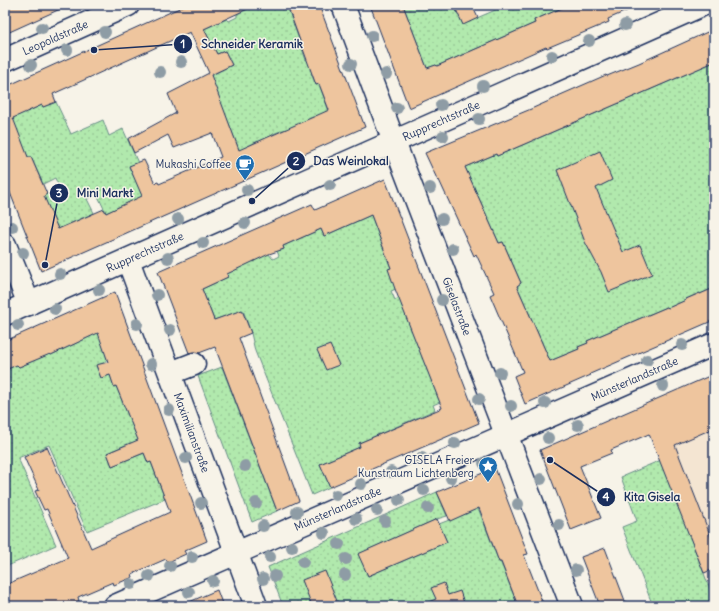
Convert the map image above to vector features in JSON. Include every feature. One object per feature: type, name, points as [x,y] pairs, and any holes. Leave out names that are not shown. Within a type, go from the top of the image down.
[{"type":"street","name":"Leopoldstraße","points":[[5,60],[128,5]]},
{"type":"street","name":"Giselastraße","points":[[343,5],[572,606]]},
{"type":"street","name":"Rupprechtstraße","points":[[5,314],[702,5]]},
{"type":"street","points":[[5,245],[29,304]]},
{"type":"street","name":"Maximilianstraße","points":[[128,260],[256,606]]},
{"type":"street","name":"Münsterlandstraße","points":[[115,606],[714,344]]},
{"type":"street","points":[[171,373],[194,364]]},
{"type":"shaded area","points":[[714,428],[714,598],[657,453]]},
{"type":"green space","points":[[257,5],[287,5],[306,60],[309,59],[314,72],[311,73],[316,85],[319,84],[330,114],[315,120],[313,117],[302,122],[303,124],[287,131],[286,129],[273,134],[274,137],[260,144],[258,141],[240,152],[210,76],[232,65],[225,51],[217,54],[204,29],[227,19],[229,21],[237,17],[237,14]]},
{"type":"green space","points":[[403,5],[454,5],[463,24],[507,5],[569,5],[534,20],[535,23],[437,66],[427,68]]},
{"type":"green space","points":[[714,62],[714,290],[699,293],[668,308],[667,307],[587,341],[588,343],[578,347],[579,349],[550,361],[517,286],[521,283],[503,242],[499,243],[465,167],[496,154],[497,156]]},
{"type":"green space","points":[[56,102],[71,134],[103,120],[109,136],[123,129],[138,163],[129,167],[134,177],[152,192],[106,213],[97,194],[87,199],[94,213],[58,229],[43,196],[59,187],[55,178],[43,184],[31,157],[28,157],[11,118],[42,105],[43,107]]},
{"type":"green space","points":[[371,215],[391,268],[396,289],[391,291],[395,300],[399,298],[440,402],[433,405],[435,410],[359,443],[360,447],[320,464],[330,487],[312,495],[255,351],[251,333],[243,310],[214,320],[202,289],[228,277],[227,274],[268,253],[273,259],[279,256],[277,251],[284,249],[283,246],[321,229],[324,236]]},
{"type":"green space","points":[[99,330],[107,359],[104,363],[96,366],[101,378],[110,375],[140,444],[130,443],[107,453],[112,466],[144,453],[148,463],[151,462],[165,499],[87,531],[49,445],[18,458],[56,545],[5,567],[5,370],[17,365],[19,367],[42,357],[49,350],[51,355],[85,339]]},
{"type":"green space","points":[[222,367],[277,511],[252,522],[198,376]]},
{"type":"green space","points":[[661,460],[714,600],[714,606],[653,606],[622,527],[637,521],[621,477]]},
{"type":"green space","points":[[437,492],[447,516],[437,519],[359,554],[368,576],[447,542],[439,524],[472,511],[477,505],[518,606],[283,606],[268,567]]},
{"type":"building","points":[[5,5],[69,5],[5,34]]},
{"type":"building","points":[[186,5],[256,5],[204,29],[217,54],[225,51],[232,65],[211,75],[239,150],[329,110],[319,84],[316,85],[287,5],[319,5],[365,127],[41,271],[5,180],[5,87]],"holes":[[[190,32],[209,73],[168,94],[176,113],[128,139],[134,153],[168,135],[174,148],[212,133],[221,157],[159,184],[158,182],[155,183],[144,160],[129,166],[142,196],[106,213],[104,209],[58,229],[44,196],[47,194],[31,157],[28,157],[13,118],[42,105],[43,107],[56,102],[53,94]]]},
{"type":"building","points":[[370,5],[403,5],[427,68],[437,66],[535,23],[534,20],[569,5],[640,5],[608,19],[609,22],[547,48],[546,47],[409,108]]},
{"type":"building","points":[[454,5],[472,5],[478,18],[463,25]]},
{"type":"building","points":[[714,29],[714,62],[497,156],[496,154],[465,167],[499,243],[503,242],[521,283],[517,286],[550,361],[579,349],[578,347],[588,343],[587,341],[714,288],[714,320],[525,404],[514,376],[523,372],[490,295],[494,293],[476,254],[474,256],[425,153],[531,109],[606,75],[607,76],[639,63]]},
{"type":"building","points":[[600,151],[612,180],[596,188],[623,252],[640,245],[652,274],[609,292],[601,272],[585,242],[557,170]]},
{"type":"building","points":[[385,179],[479,423],[330,487],[320,464],[360,447],[359,443],[442,408],[395,289],[388,269],[391,268],[371,215],[324,236],[321,229],[283,246],[284,249],[269,254],[227,274],[228,277],[202,289],[214,320],[242,310],[251,333],[239,338],[299,501],[277,511],[215,347],[199,353],[189,353],[158,272],[312,204],[315,210]]},
{"type":"building","points":[[115,292],[207,541],[184,551],[186,554],[168,562],[166,559],[132,574],[133,577],[114,585],[113,582],[78,597],[79,601],[67,606],[5,606],[5,585],[68,558],[47,509],[44,510],[35,491],[39,490],[24,457],[47,447],[91,548],[170,512],[151,462],[148,463],[144,453],[112,466],[107,453],[138,440],[110,375],[101,378],[96,365],[108,362],[98,333],[51,355],[50,354],[19,367],[17,365],[5,370],[5,341]]},
{"type":"building","points":[[330,345],[339,365],[326,370],[317,350]]},
{"type":"building","points":[[714,374],[714,428],[675,445],[714,545],[714,569],[704,573],[649,434],[611,450],[612,453],[580,466],[601,518],[571,530],[540,450]]},
{"type":"building","points":[[495,468],[528,554],[524,555],[544,606],[518,606],[501,562],[499,562],[479,508],[450,521],[437,492]]},
{"type":"building","points":[[437,519],[447,542],[368,576],[358,554]]},
{"type":"building","points":[[605,548],[627,606],[600,606],[581,557]]},
{"type":"building","points":[[325,571],[339,606],[312,606],[302,580]]},
{"type":"building","points":[[444,583],[448,595],[460,591],[465,606],[424,606],[423,604],[436,599],[431,588]]},
{"type":"building","points":[[217,590],[223,606],[180,606]]},
{"type":"place","name":"Schneider Keramik","points":[[94,50]]},
{"type":"place","name":"Mukashi Coffee","points":[[245,181]]},
{"type":"place","name":"Das Weinlokal","points":[[252,201]]},
{"type":"place","name":"Mini Markt","points":[[45,265]]},
{"type":"place","name":"Kita Gisela","points":[[550,460]]},
{"type":"place","name":"GISELA Freier Kunstraum Lichtenberg","points":[[488,483]]}]
